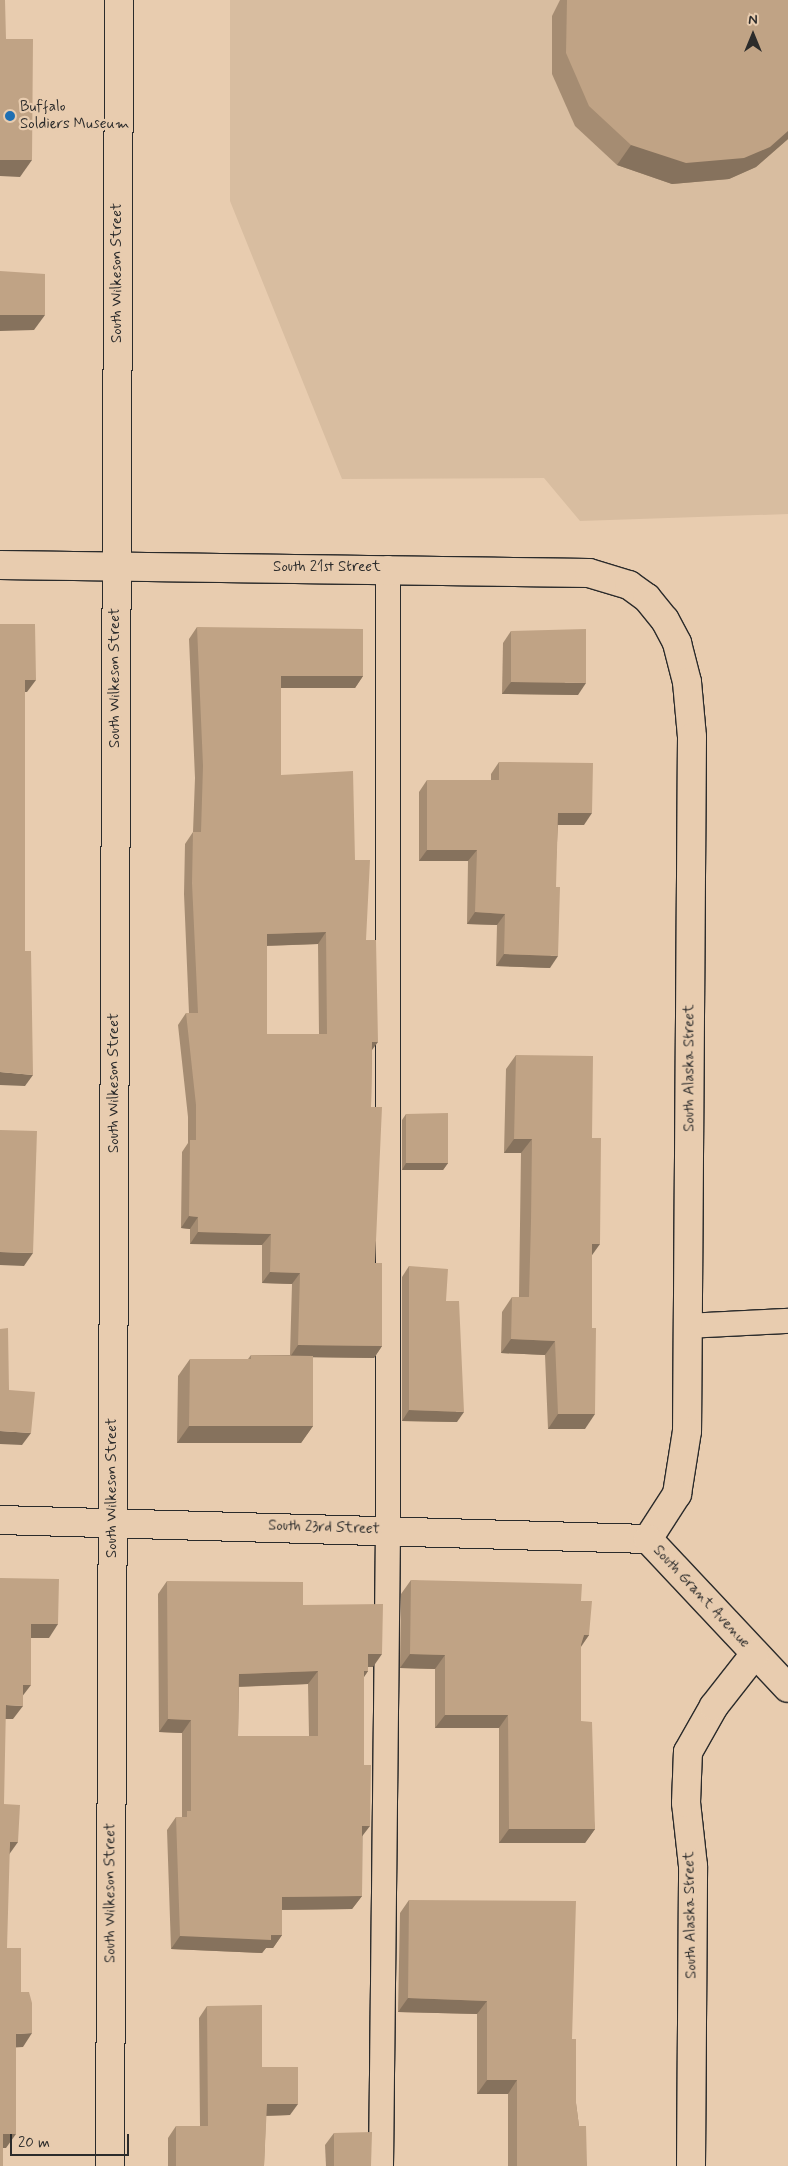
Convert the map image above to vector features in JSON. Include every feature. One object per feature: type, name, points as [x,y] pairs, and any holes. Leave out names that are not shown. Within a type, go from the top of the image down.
[{"type":"street","name":"South Wilkeson Street","points":[[110,2166],[118,0]]},
{"type":"street","name":"South 21st Street","points":[[0,565],[388,568],[589,573],[611,577],[647,598]]},
{"type":"street","name":"South Alaska Street","points":[[647,598],[677,643],[687,682],[692,737],[688,1326],[682,1478],[668,1512],[648,1539]]},
{"type":"street","name":"South 23rd Street","points":[[0,1520],[648,1539]]},
{"type":"street","name":"South Grant Avenue","points":[[648,1539],[754,1655]]},
{"type":"street","name":"South Alaska Street","points":[[691,2166],[693,1866],[686,1803],[688,1752],[714,1706],[754,1655]]},
{"type":"street","points":[[754,1655],[788,1688]]},
{"type":"lane","points":[[381,2166],[388,1530],[388,568]]},
{"type":"lane","points":[[688,1326],[788,1322]]},
{"type":"shaded area","points":[[230,0],[788,0],[788,514],[580,521],[544,478],[342,479],[230,201]]},
{"type":"building","points":[[0,0],[5,0],[6,39],[33,39],[32,160],[0,160]]},
{"type":"building","points":[[567,0],[788,0],[788,131],[770,147],[744,158],[686,163],[631,145],[589,106],[566,53]]},
{"type":"building","points":[[0,271],[45,274],[45,315],[0,315]]},
{"type":"building","points":[[0,624],[35,624],[36,680],[25,680],[25,951],[31,951],[33,1075],[0,1072]]},
{"type":"building","points":[[197,627],[363,629],[363,676],[281,676],[281,775],[353,771],[355,860],[370,860],[366,940],[376,940],[378,1042],[372,1042],[371,1107],[382,1107],[375,1263],[382,1263],[382,1346],[298,1345],[300,1273],[270,1272],[271,1234],[198,1232],[198,1217],[189,1216],[190,1140],[196,1140],[196,1105],[186,1013],[198,1013],[192,883],[193,832],[201,832],[203,766]],"holes":[[[326,932],[327,1034],[267,1034],[267,934]]]},
{"type":"building","points":[[586,629],[586,683],[511,682],[511,631]]},
{"type":"building","points":[[499,762],[593,763],[592,813],[558,813],[556,887],[560,887],[558,956],[504,954],[505,914],[475,912],[477,850],[427,850],[427,780],[499,780]]},
{"type":"building","points":[[516,1055],[593,1056],[592,1138],[601,1138],[600,1244],[592,1244],[592,1328],[596,1328],[595,1414],[558,1414],[555,1341],[511,1339],[512,1297],[529,1297],[531,1221],[532,1139],[514,1139]]},
{"type":"building","points":[[448,1113],[448,1163],[406,1163],[406,1114]]},
{"type":"building","points":[[0,1130],[37,1131],[33,1253],[0,1252]]},
{"type":"building","points":[[409,1266],[448,1269],[446,1301],[459,1301],[464,1412],[409,1410]]},
{"type":"building","points":[[8,1328],[9,1390],[35,1392],[31,1433],[0,1431],[0,1329]]},
{"type":"building","points":[[251,1355],[313,1356],[313,1426],[189,1426],[190,1359],[251,1359]]},
{"type":"building","points":[[0,1578],[59,1579],[58,1624],[31,1624],[31,1685],[23,1685],[23,1706],[6,1705],[4,1804],[20,1805],[18,1842],[10,1842],[7,1948],[21,1948],[21,1992],[29,1992],[32,2003],[32,2033],[16,2034],[16,2134],[3,2134],[3,2166],[0,2166]]},
{"type":"building","points":[[411,1580],[582,1584],[581,1601],[592,1601],[589,1635],[584,1635],[581,1645],[581,1721],[592,1722],[595,1829],[509,1829],[508,1715],[445,1715],[445,1655],[410,1654]]},
{"type":"building","points":[[167,1581],[303,1582],[303,1605],[383,1604],[382,1654],[368,1654],[368,1671],[364,1671],[364,1765],[371,1765],[370,1826],[362,1826],[362,1896],[282,1897],[282,1935],[271,1935],[271,1940],[180,1936],[176,1817],[187,1817],[187,1811],[191,1811],[191,1720],[168,1719]],"holes":[[[318,1671],[318,1736],[238,1736],[239,1674]]]},
{"type":"building","points":[[409,1900],[576,1901],[572,2039],[576,2039],[576,2103],[579,2126],[586,2126],[587,2166],[517,2166],[517,2080],[487,2080],[487,2001],[408,1998]]},
{"type":"building","points":[[262,2005],[262,2067],[298,2067],[298,2104],[267,2104],[264,2166],[176,2166],[176,2126],[208,2126],[207,2006]]},
{"type":"building","points":[[372,2132],[371,2166],[334,2166],[334,2133]]},
{"type":"place","name":"Buffalo Soldiers Museum","points":[[10,116]]}]
